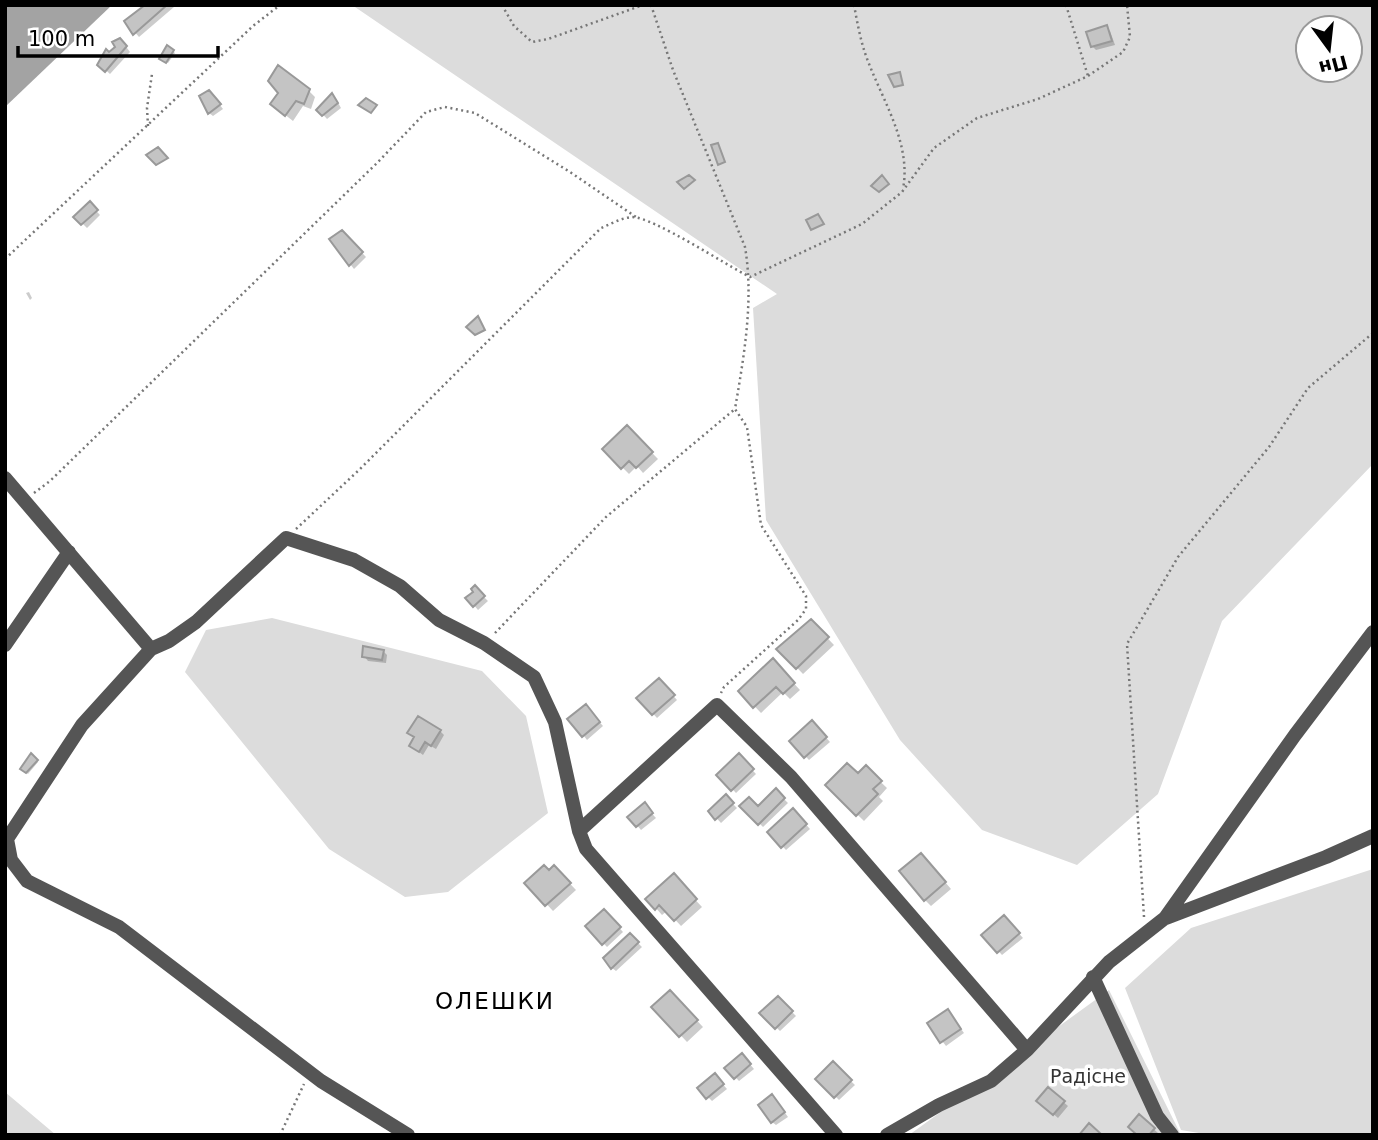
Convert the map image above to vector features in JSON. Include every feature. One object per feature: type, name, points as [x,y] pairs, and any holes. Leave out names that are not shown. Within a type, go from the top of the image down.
[{"type":"street","points":[[5,478],[151,649]]},
{"type":"street","points":[[408,1135],[310,1072],[118,927],[27,881],[11,860],[6,838],[82,725],[151,649],[169,641],[196,622],[286,538],[354,560],[400,586],[439,620],[484,643],[534,677],[555,722],[579,831],[586,849],[836,1135]]},
{"type":"street","points":[[5,645],[69,552]]},
{"type":"street","points":[[1165,918],[1295,735],[1373,632]]},
{"type":"street","points":[[579,831],[717,705],[791,777],[1027,1050]]},
{"type":"street","points":[[887,1135],[939,1105],[991,1080],[1027,1050],[1094,977],[1165,918],[1326,858],[1373,836]]},
{"type":"street","points":[[1094,977],[1157,1116],[1172,1135]]},
{"type":"path","points":[[5,259],[253,26],[280,5]]},
{"type":"path","points":[[502,5],[514,26],[532,42],[548,40],[643,5]]},
{"type":"path","points":[[484,643],[606,517],[735,409],[745,355],[750,277],[745,247],[673,70],[651,5]]},
{"type":"path","points":[[853,5],[865,52],[904,153],[906,173],[902,192]]},
{"type":"path","points":[[1066,5],[1087,76]]},
{"type":"path","points":[[750,277],[862,224],[902,192],[934,148],[977,118],[1038,99],[1087,76],[1123,52],[1130,37],[1127,5]]},
{"type":"path","points":[[148,125],[147,108],[152,74]]},
{"type":"path","points":[[21,497],[36,492],[50,481],[426,112],[445,107],[475,113],[636,217],[674,234],[750,277]]},
{"type":"path","points":[[286,538],[359,470],[601,228],[624,218],[636,217]]},
{"type":"path","points":[[1145,933],[1127,644],[1178,557],[1269,447],[1308,388],[1373,333]]},
{"type":"path","points":[[717,705],[723,687],[798,620],[806,609],[806,596],[761,525],[747,428],[735,409]]},
{"type":"path","points":[[280,1135],[310,1072]]},
{"type":"green space","points":[[352,5],[1373,5],[1373,464],[1222,621],[1158,794],[1077,865],[982,830],[900,740],[766,520],[753,308],[777,294]]},
{"type":"green space","points":[[272,618],[482,671],[526,716],[548,813],[448,892],[405,897],[329,849],[185,672],[206,630]]},
{"type":"green space","points":[[1373,869],[1373,1135],[1211,1135],[1181,1130],[1125,988],[1191,928]]},
{"type":"green space","name":"Радісне","points":[[1109,990],[1181,1135],[909,1135]]},
{"type":"green space","points":[[5,1092],[56,1135],[5,1135]]},
{"type":"shaded area","points":[[5,5],[112,5],[5,107]]},
{"type":"building","points":[[145,5],[167,5],[133,35],[124,21]]},
{"type":"building","points":[[1107,25],[1112,41],[1091,47],[1086,32]]},
{"type":"building","points":[[120,38],[127,46],[105,72],[97,65],[106,49],[109,52],[115,47],[112,42]]},
{"type":"building","points":[[167,45],[174,50],[166,63],[159,59]]},
{"type":"building","points":[[278,65],[310,89],[304,104],[296,101],[285,116],[270,104],[278,93],[268,81]]},
{"type":"building","points":[[900,72],[903,85],[894,87],[888,75]]},
{"type":"building","points":[[209,90],[221,104],[208,114],[199,96]]},
{"type":"building","points":[[332,93],[338,103],[322,116],[316,110]]},
{"type":"building","points":[[366,98],[377,105],[371,113],[358,105]]},
{"type":"building","points":[[718,143],[725,162],[718,165],[711,145]]},
{"type":"building","points":[[158,147],[168,158],[156,165],[146,155]]},
{"type":"building","points":[[689,175],[695,180],[684,189],[677,182]]},
{"type":"building","points":[[882,175],[889,184],[879,192],[871,186]]},
{"type":"building","points":[[90,201],[98,210],[81,225],[73,217]]},
{"type":"building","points":[[818,214],[824,224],[811,230],[806,220]]},
{"type":"building","points":[[342,230],[363,252],[349,266],[329,239]]},
{"type":"building","points":[[478,316],[485,330],[475,335],[466,327]]},
{"type":"building","points":[[627,425],[653,452],[636,468],[629,461],[621,469],[602,449]]},
{"type":"building","points":[[475,585],[485,596],[473,607],[465,598],[473,592],[471,589]]},
{"type":"building","points":[[811,619],[829,637],[796,669],[776,649]]},
{"type":"building","points":[[363,646],[384,650],[382,660],[362,657]]},
{"type":"building","points":[[773,658],[795,683],[783,694],[776,687],[753,708],[738,691]]},
{"type":"building","points":[[659,678],[675,695],[652,715],[636,698]]},
{"type":"building","points":[[586,704],[600,722],[582,737],[567,719]]},
{"type":"building","points":[[418,716],[441,730],[431,746],[425,742],[419,752],[409,746],[414,737],[407,733]]},
{"type":"building","points":[[812,720],[827,737],[804,758],[789,741]]},
{"type":"building","points":[[31,753],[38,760],[26,773],[20,769]]},
{"type":"building","points":[[739,753],[754,769],[731,791],[716,775]]},
{"type":"building","points":[[847,763],[858,773],[866,765],[882,781],[873,789],[878,794],[856,816],[825,785]]},
{"type":"building","points":[[776,788],[785,798],[758,825],[739,806],[749,797],[758,806]]},
{"type":"building","points":[[726,794],[734,803],[715,820],[708,811]]},
{"type":"building","points":[[645,802],[653,813],[636,827],[627,817]]},
{"type":"building","points":[[793,808],[807,824],[781,848],[767,832]]},
{"type":"building","points":[[921,853],[946,882],[924,901],[899,871]]},
{"type":"building","points":[[544,865],[549,870],[554,865],[571,883],[545,906],[524,883]]},
{"type":"building","points":[[674,873],[697,899],[674,921],[659,905],[655,910],[645,899]]},
{"type":"building","points":[[604,909],[621,927],[602,945],[585,926]]},
{"type":"building","points":[[1004,915],[1020,933],[997,953],[981,935]]},
{"type":"building","points":[[630,933],[639,942],[611,969],[603,958]]},
{"type":"building","points":[[670,990],[698,1020],[679,1037],[651,1007]]},
{"type":"building","points":[[778,996],[793,1011],[775,1029],[759,1013]]},
{"type":"building","points":[[948,1009],[961,1029],[940,1043],[927,1023]]},
{"type":"building","points":[[742,1053],[751,1064],[734,1079],[724,1068]]},
{"type":"building","points":[[833,1061],[852,1080],[834,1098],[815,1079]]},
{"type":"building","points":[[715,1073],[724,1084],[706,1099],[697,1088]]},
{"type":"building","points":[[1048,1087],[1065,1101],[1053,1115],[1036,1101]]},
{"type":"building","points":[[772,1094],[785,1112],[771,1123],[758,1105]]},
{"type":"building","points":[[1139,1114],[1155,1128],[1149,1135],[1137,1135],[1128,1127]]},
{"type":"building","points":[[1089,1123],[1101,1134],[1100,1135],[1079,1135]]},
{"type":"district","name":"ОЛЕШКИ","points":[[495,1001]]}]
